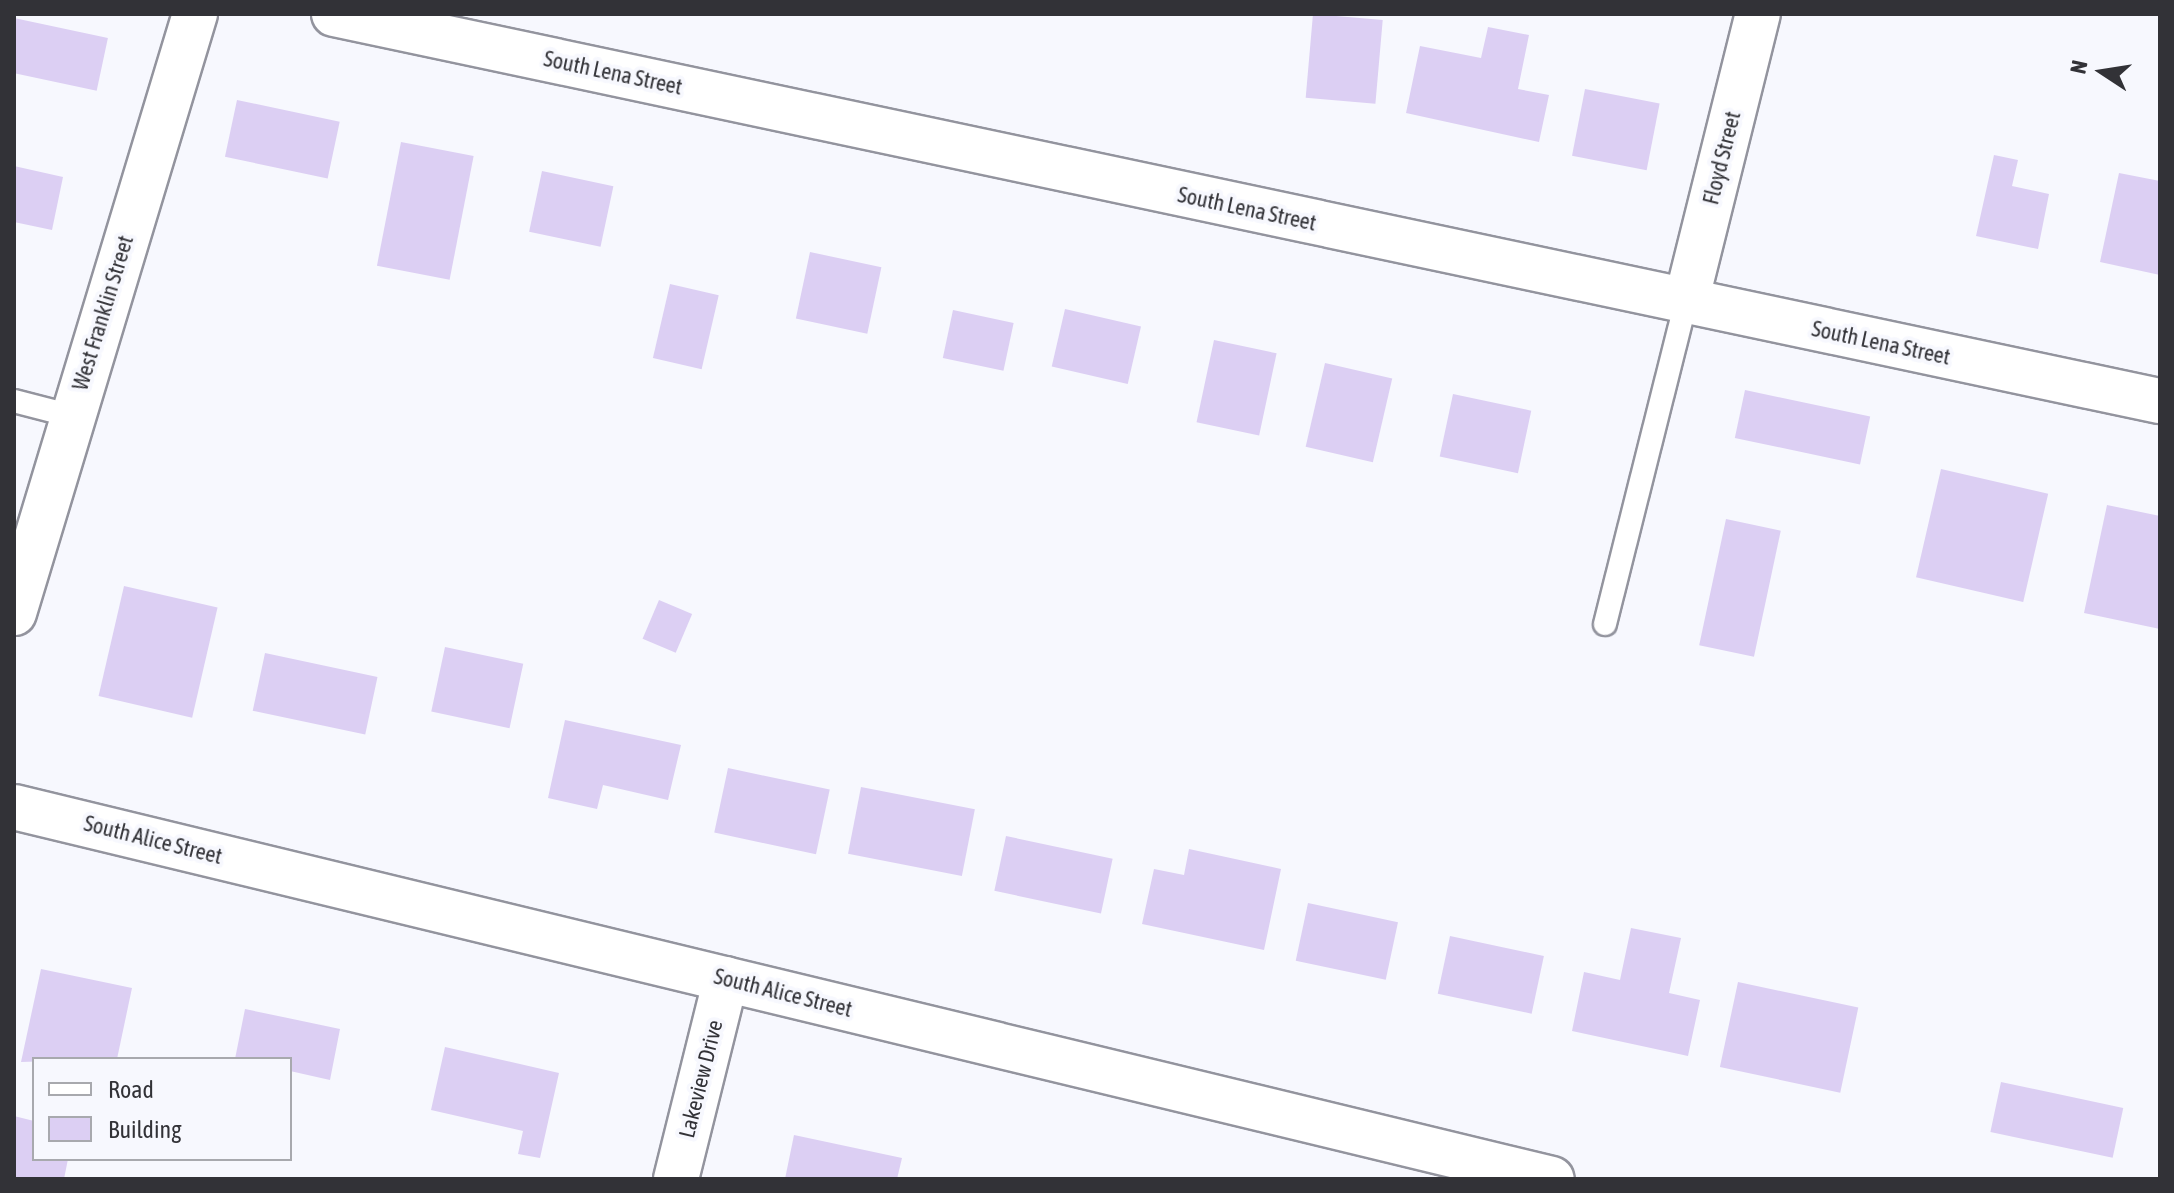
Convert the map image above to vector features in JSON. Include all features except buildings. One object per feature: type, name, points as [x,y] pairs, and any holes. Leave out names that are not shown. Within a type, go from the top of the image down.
[{"type":"street","name":"West Franklin Street","points":[[14,613],[195,14]]},
{"type":"street","name":"South Lena Street","points":[[334,14],[2160,401]]},
{"type":"street","name":"Floyd Street","points":[[1686,302],[1758,14]]},
{"type":"street","name":"South Alice Street","points":[[14,807],[726,979],[1447,1167],[1552,1179]]},
{"type":"street","name":"Lakeview Drive","points":[[676,1179],[726,979]]},
{"type":"lane","points":[[1605,624],[1686,302]]},
{"type":"lane","points":[[14,401],[72,416]]}]
